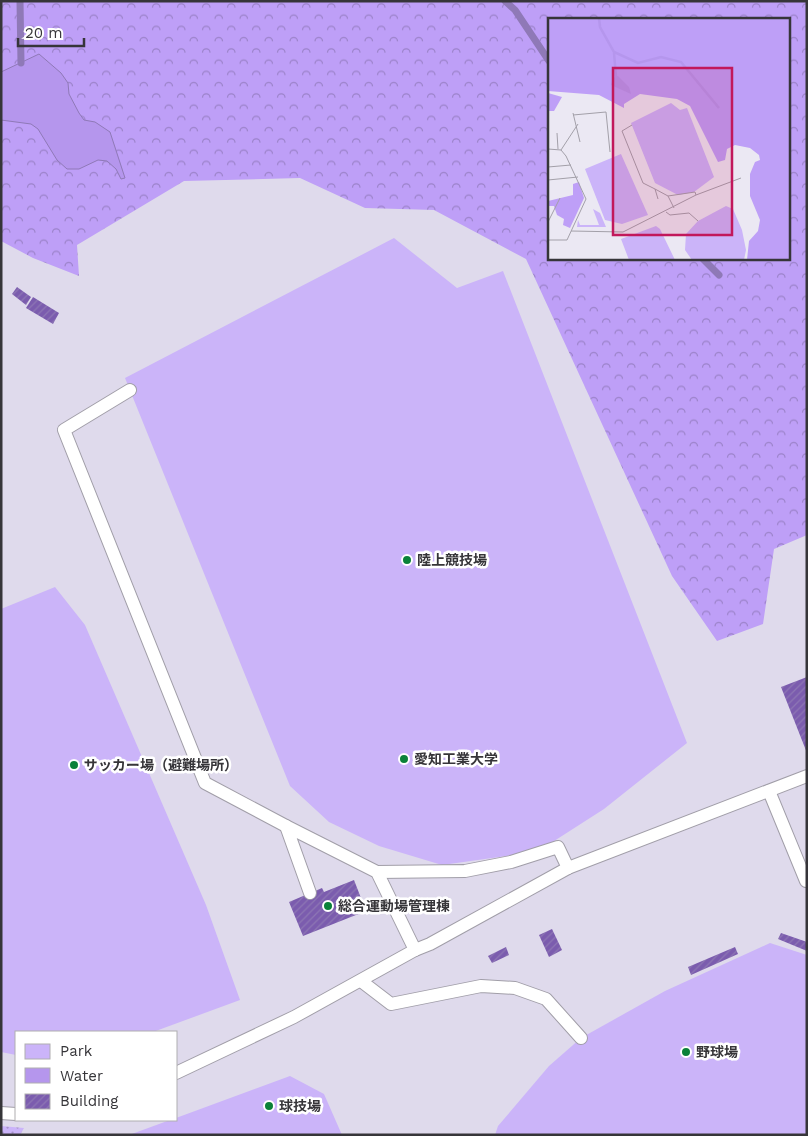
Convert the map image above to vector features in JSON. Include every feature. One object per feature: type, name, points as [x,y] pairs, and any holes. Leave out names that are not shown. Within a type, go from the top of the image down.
[{"type":"lane","points":[[130,390],[64,430],[205,783],[377,872],[465,871],[511,862],[558,847],[568,868]]},
{"type":"lane","points":[[178,1072],[361,981],[568,868],[807,776]]},
{"type":"lane","points":[[769,791],[806,881]]},
{"type":"lane","points":[[286,826],[310,893]]},
{"type":"lane","points":[[377,872],[415,950]]},
{"type":"lane","points":[[361,981],[390,1004],[481,986],[515,988],[546,999],[581,1038]]},
{"type":"lane","points":[[1,1113],[15,1114]]},
{"type":"shaded area","name":"愛知工業大学","points":[[1,152],[401,156],[807,485],[807,1135],[1,1135]]},
{"type":"green space","points":[[1,1],[807,1],[807,535],[774,549],[763,624],[717,641],[672,576],[526,259],[434,210],[365,208],[300,178],[184,181],[77,245],[79,276],[33,258],[1,241]]},
{"type":"green space","name":"陸上競技場","points":[[394,238],[457,288],[503,271],[687,743],[604,809],[551,843],[513,855],[442,865],[379,846],[329,822],[290,786],[125,378]]},
{"type":"green space","name":"サッカー場（避難場所）","points":[[55,587],[85,625],[206,905],[240,1000],[156,1031],[15,1031],[15,1055],[1,1052],[1,609]]},
{"type":"green space","name":"野球場","points":[[770,943],[807,955],[807,1135],[495,1135],[498,1126],[549,1066],[581,1038],[665,991]]},
{"type":"green space","name":"球技場","points":[[290,1076],[324,1094],[342,1135],[129,1135],[167,1121],[178,1121],[178,1117]]},
{"type":"green space","points":[[1,1126],[24,1128],[20,1135],[1,1135]]},
{"type":"water","points":[[39,54],[61,73],[68,83],[69,94],[84,120],[95,122],[110,132],[125,178],[121,179],[116,169],[107,161],[98,160],[79,169],[67,169],[57,160],[38,129],[31,124],[1,120],[1,72]]},
{"type":"building","points":[[17,287],[31,297],[26,305],[12,294]]},
{"type":"building","points":[[33,297],[59,313],[53,324],[26,308]]},
{"type":"building","points":[[807,677],[807,753],[781,687]]},
{"type":"building","name":"総合運動場管理棟","points":[[354,880],[366,911],[303,936],[289,902],[322,888],[324,892]]},
{"type":"building","points":[[552,929],[562,950],[549,957],[539,935]]},
{"type":"building","points":[[781,933],[807,942],[807,951],[778,939]]},
{"type":"building","points":[[506,947],[509,955],[492,963],[488,956]]},
{"type":"building","points":[[735,947],[738,954],[691,975],[688,967]]},
{"type":"waterway","points":[[20,1],[21,63]]},
{"type":"waterway","points":[[505,1],[515,10],[548,60]]},
{"type":"waterway","points":[[704,260],[719,275]]},
{"type":"place","name":"陸上競技場","points":[[407,560]]},
{"type":"place","name":"愛知工業大学","points":[[404,759]]},
{"type":"place","name":"サッカー場（避難場所）","points":[[74,765]]},
{"type":"place","name":"総合運動場管理棟","points":[[328,906]]},
{"type":"place","name":"野球場","points":[[686,1052]]},
{"type":"place","name":"球技場","points":[[269,1106]]}]
